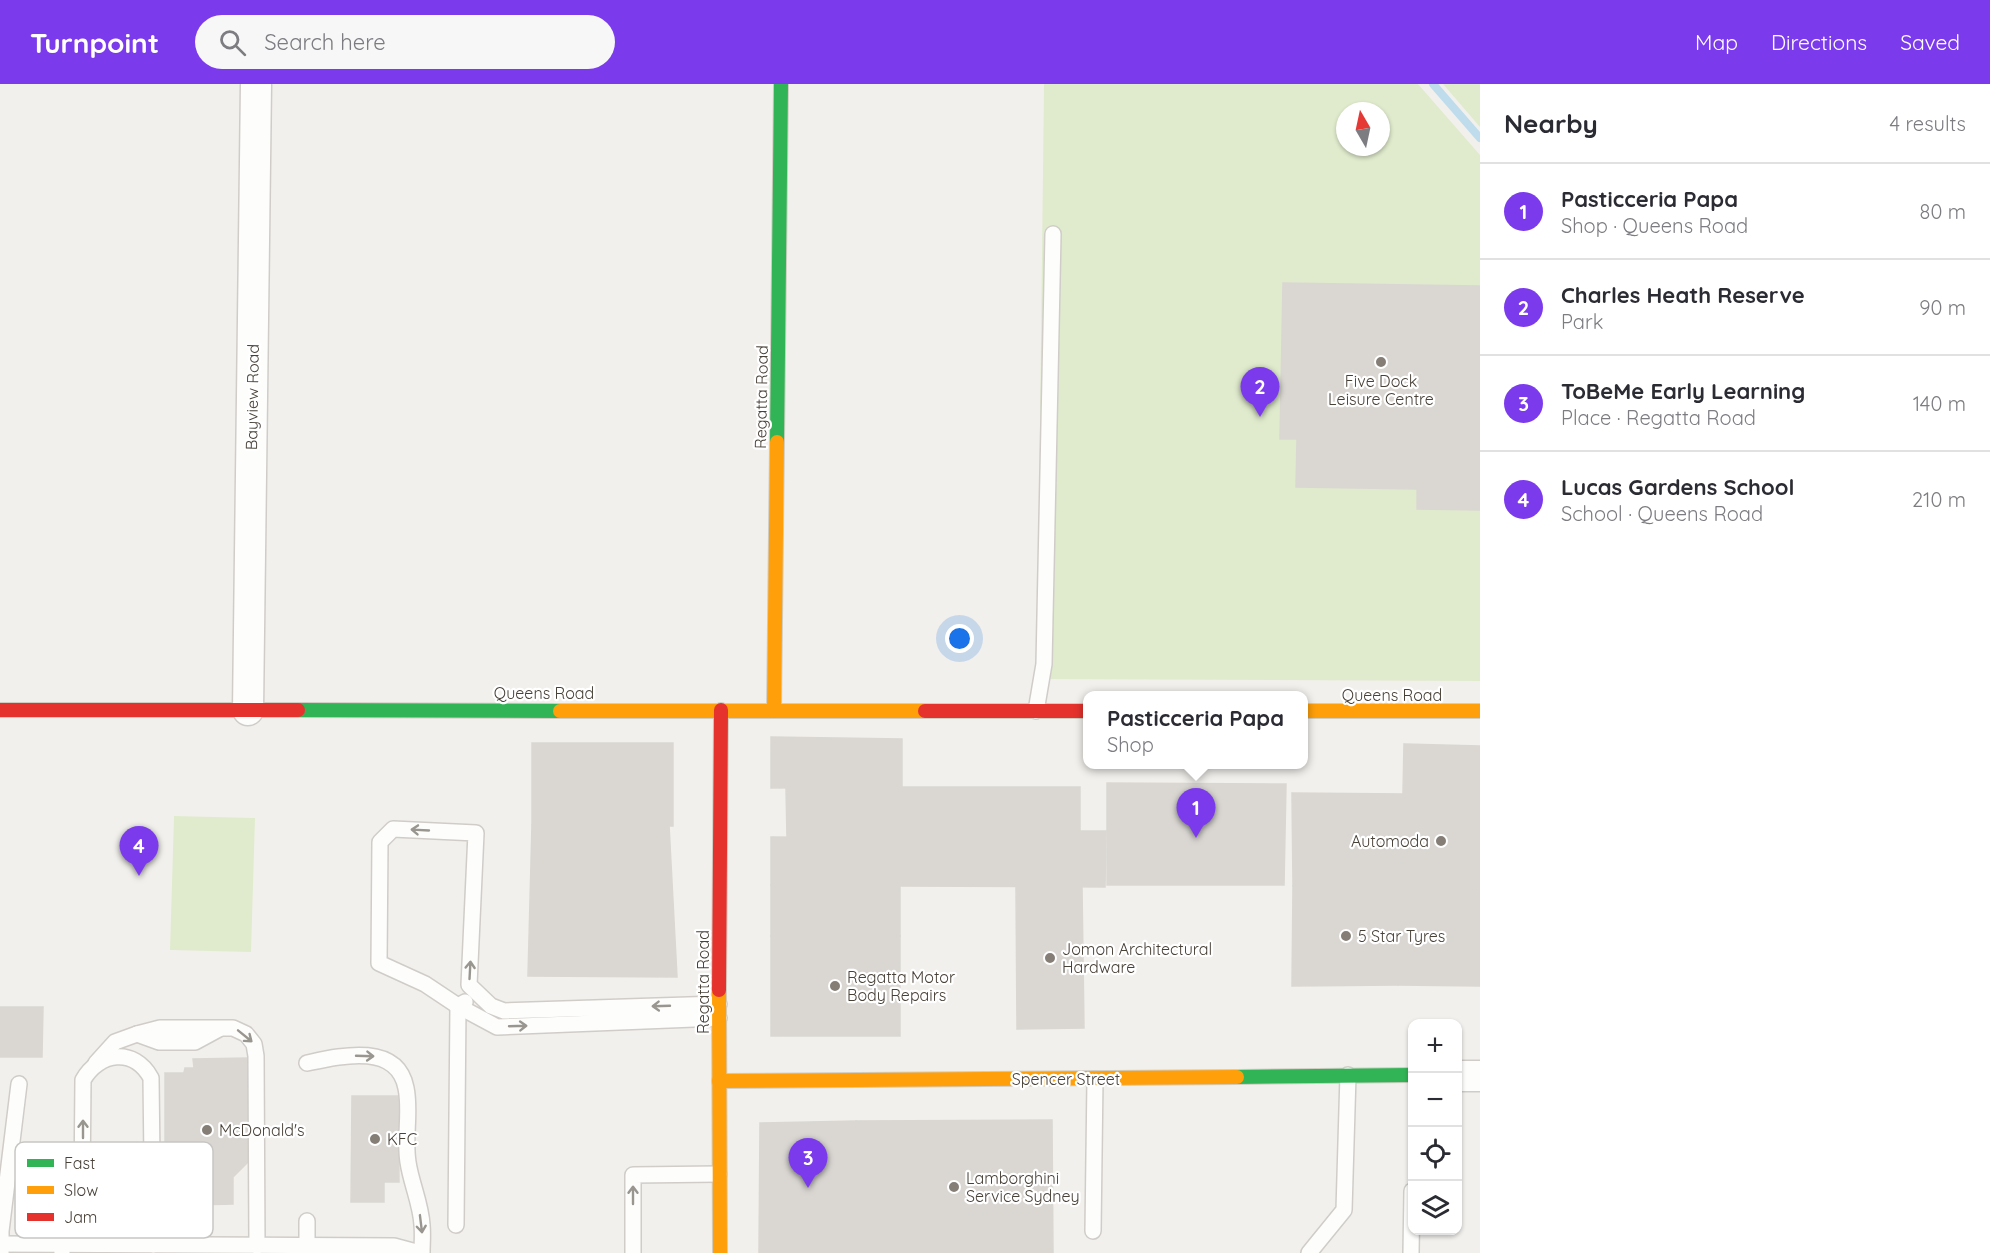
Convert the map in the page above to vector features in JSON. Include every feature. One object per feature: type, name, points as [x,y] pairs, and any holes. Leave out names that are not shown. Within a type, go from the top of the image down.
[{"type":"street","name":"Bayview Road","points":[[248,710],[256,84]]},
{"type":"street","name":"Regatta Road","points":[[774,711],[781,84]]},
{"type":"street","name":"Queens Road","points":[[0,710],[1083,711]]},
{"type":"street","name":"Regatta Road","points":[[720,1253],[721,710]]},
{"type":"street","name":"Queens Road","points":[[1308,711],[1480,711]]},
{"type":"street","name":"Spencer Street","points":[[719,1081],[1408,1075]]},
{"type":"street","points":[[1462,1076],[1480,1076]]},
{"type":"lane","points":[[1036,711],[1044,664],[1053,234]]},
{"type":"lane","points":[[393,829],[476,833],[470,985],[491,1006],[504,1011],[719,1011],[497,1027],[458,1006],[425,984],[379,963],[380,842],[393,829]]},
{"type":"lane","points":[[458,1006],[478,993]]},
{"type":"lane","points":[[456,1225],[458,1006]]},
{"type":"lane","points":[[82,1142],[83,1080],[88,1070],[115,1042],[160,1028],[233,1028],[246,1034],[254,1044],[256,1056],[257,1246]]},
{"type":"lane","points":[[1,1235],[62,1249],[153,1245],[304,1248],[394,1246],[421,1253],[422,1224],[407,1160],[406,1089],[396,1067],[384,1059],[369,1055],[333,1057],[307,1063]]},
{"type":"lane","points":[[96,1063],[117,1056],[129,1058],[146,1069],[151,1078],[152,1142]]},
{"type":"lane","points":[[1309,1253],[1344,1210],[1348,1075]]},
{"type":"lane","points":[[1093,1230],[1095,1079]]},
{"type":"lane","points":[[1,1253],[1,1235],[19,1084]]},
{"type":"lane","points":[[633,1253],[633,1175],[719,1174]]},
{"type":"lane","points":[[304,1248],[307,1221]]},
{"type":"lane","points":[[1411,1253],[1412,1235]]},
{"type":"lane","points":[[153,1238],[153,1245]]},
{"type":"green space","points":[[1044,84],[1418,84],[1480,155],[1480,681],[1037,679]]},
{"type":"green space","points":[[1443,84],[1480,84],[1480,127]]},
{"type":"green space","points":[[174,816],[255,818],[251,952],[170,950]]},
{"type":"building","name":"Five Dock Leisure Centre","points":[[1283,283],[1480,286],[1480,510],[1417,509],[1417,489],[1296,487],[1297,439],[1280,439]]},
{"type":"building","points":[[771,737],[902,739],[902,787],[771,788]]},
{"type":"building","points":[[532,743],[673,743],[673,826],[532,825]]},
{"type":"building","name":"Automoda","points":[[1404,744],[1480,746],[1480,889],[1401,888]]},
{"type":"building","points":[[1107,783],[1286,784],[1284,885],[1107,885]]},
{"type":"building","points":[[902,787],[1080,787],[1080,831],[1106,831],[1105,887],[900,886]]},
{"type":"building","points":[[902,787],[901,838],[787,837],[786,788]]},
{"type":"building","points":[[1292,793],[1403,794],[1401,888],[1293,886]]},
{"type":"building","points":[[532,825],[669,825],[677,977],[528,976]]},
{"type":"building","points":[[771,837],[901,838],[900,886],[771,885]]},
{"type":"building","points":[[771,885],[900,886],[900,936],[771,936]]},
{"type":"building","name":"5 Star Tyres","points":[[1293,886],[1401,888],[1398,985],[1292,986]]},
{"type":"building","name":"Jomon Architectural Hardware","points":[[1016,887],[1082,887],[1084,1028],[1017,1029]]},
{"type":"building","points":[[1401,888],[1480,889],[1480,986],[1398,985]]},
{"type":"building","name":"Regatta Motor Body Repairs","points":[[771,936],[900,936],[900,1036],[771,1036]]},
{"type":"building","points":[[0,1007],[43,1007],[42,1057],[0,1057]]},
{"type":"building","name":"McDonald's","points":[[248,1058],[249,1161],[233,1177],[233,1204],[213,1205],[213,1142],[165,1142],[165,1073],[184,1073],[185,1068],[194,1068],[193,1059]]},
{"type":"building","name":"KFC","points":[[352,1096],[398,1096],[399,1182],[384,1182],[384,1202],[351,1202]]},
{"type":"building","name":"Lamborghini Service Sydney","points":[[1052,1120],[1053,1253],[857,1253],[856,1121]]},
{"type":"building","points":[[856,1121],[857,1253],[759,1253],[760,1123]]},
{"type":"waterway","points":[[1433,84],[1480,138]]},
{"type":"traffic: fast","points":[[777,442],[781,84]]},
{"type":"traffic: fast","points":[[298,710],[560,711]]},
{"type":"traffic: fast","points":[[1237,1077],[1408,1075]]},
{"type":"traffic: slow","points":[[774,711],[777,442]]},
{"type":"traffic: slow","points":[[560,711],[925,711]]},
{"type":"traffic: slow","points":[[1308,711],[1480,711]]},
{"type":"traffic: slow","points":[[719,990],[720,1253]]},
{"type":"traffic: slow","points":[[719,1081],[1237,1077]]},
{"type":"traffic: jam","points":[[0,710],[298,710]]},
{"type":"traffic: jam","points":[[719,990],[721,710]]},
{"type":"traffic: jam","points":[[925,711],[1083,711]]},
{"type":"place","name":"Five Dock Leisure Centre","points":[[1381,362]]},
{"type":"place","name":"Charles Heath Reserve","points":[[1260,417]]},
{"type":"place","name":"Pasticceria Papa","points":[[1196,838]]},
{"type":"place","name":"Automoda","points":[[1441,841]]},
{"type":"place","name":"Lucas Gardens School","points":[[139,876]]},
{"type":"place","name":"5 Star Tyres","points":[[1346,936]]},
{"type":"place","name":"Jomon Architectural Hardware","points":[[1050,958]]},
{"type":"place","name":"Regatta Motor Body Repairs","points":[[835,986]]},
{"type":"place","name":"McDonald's","points":[[207,1130]]},
{"type":"place","name":"KFC","points":[[375,1139]]},
{"type":"place","name":"Lamborghini Service Sydney","points":[[954,1187]]},
{"type":"place","name":"ToBeMe Early Learning","points":[[808,1188]]}]
